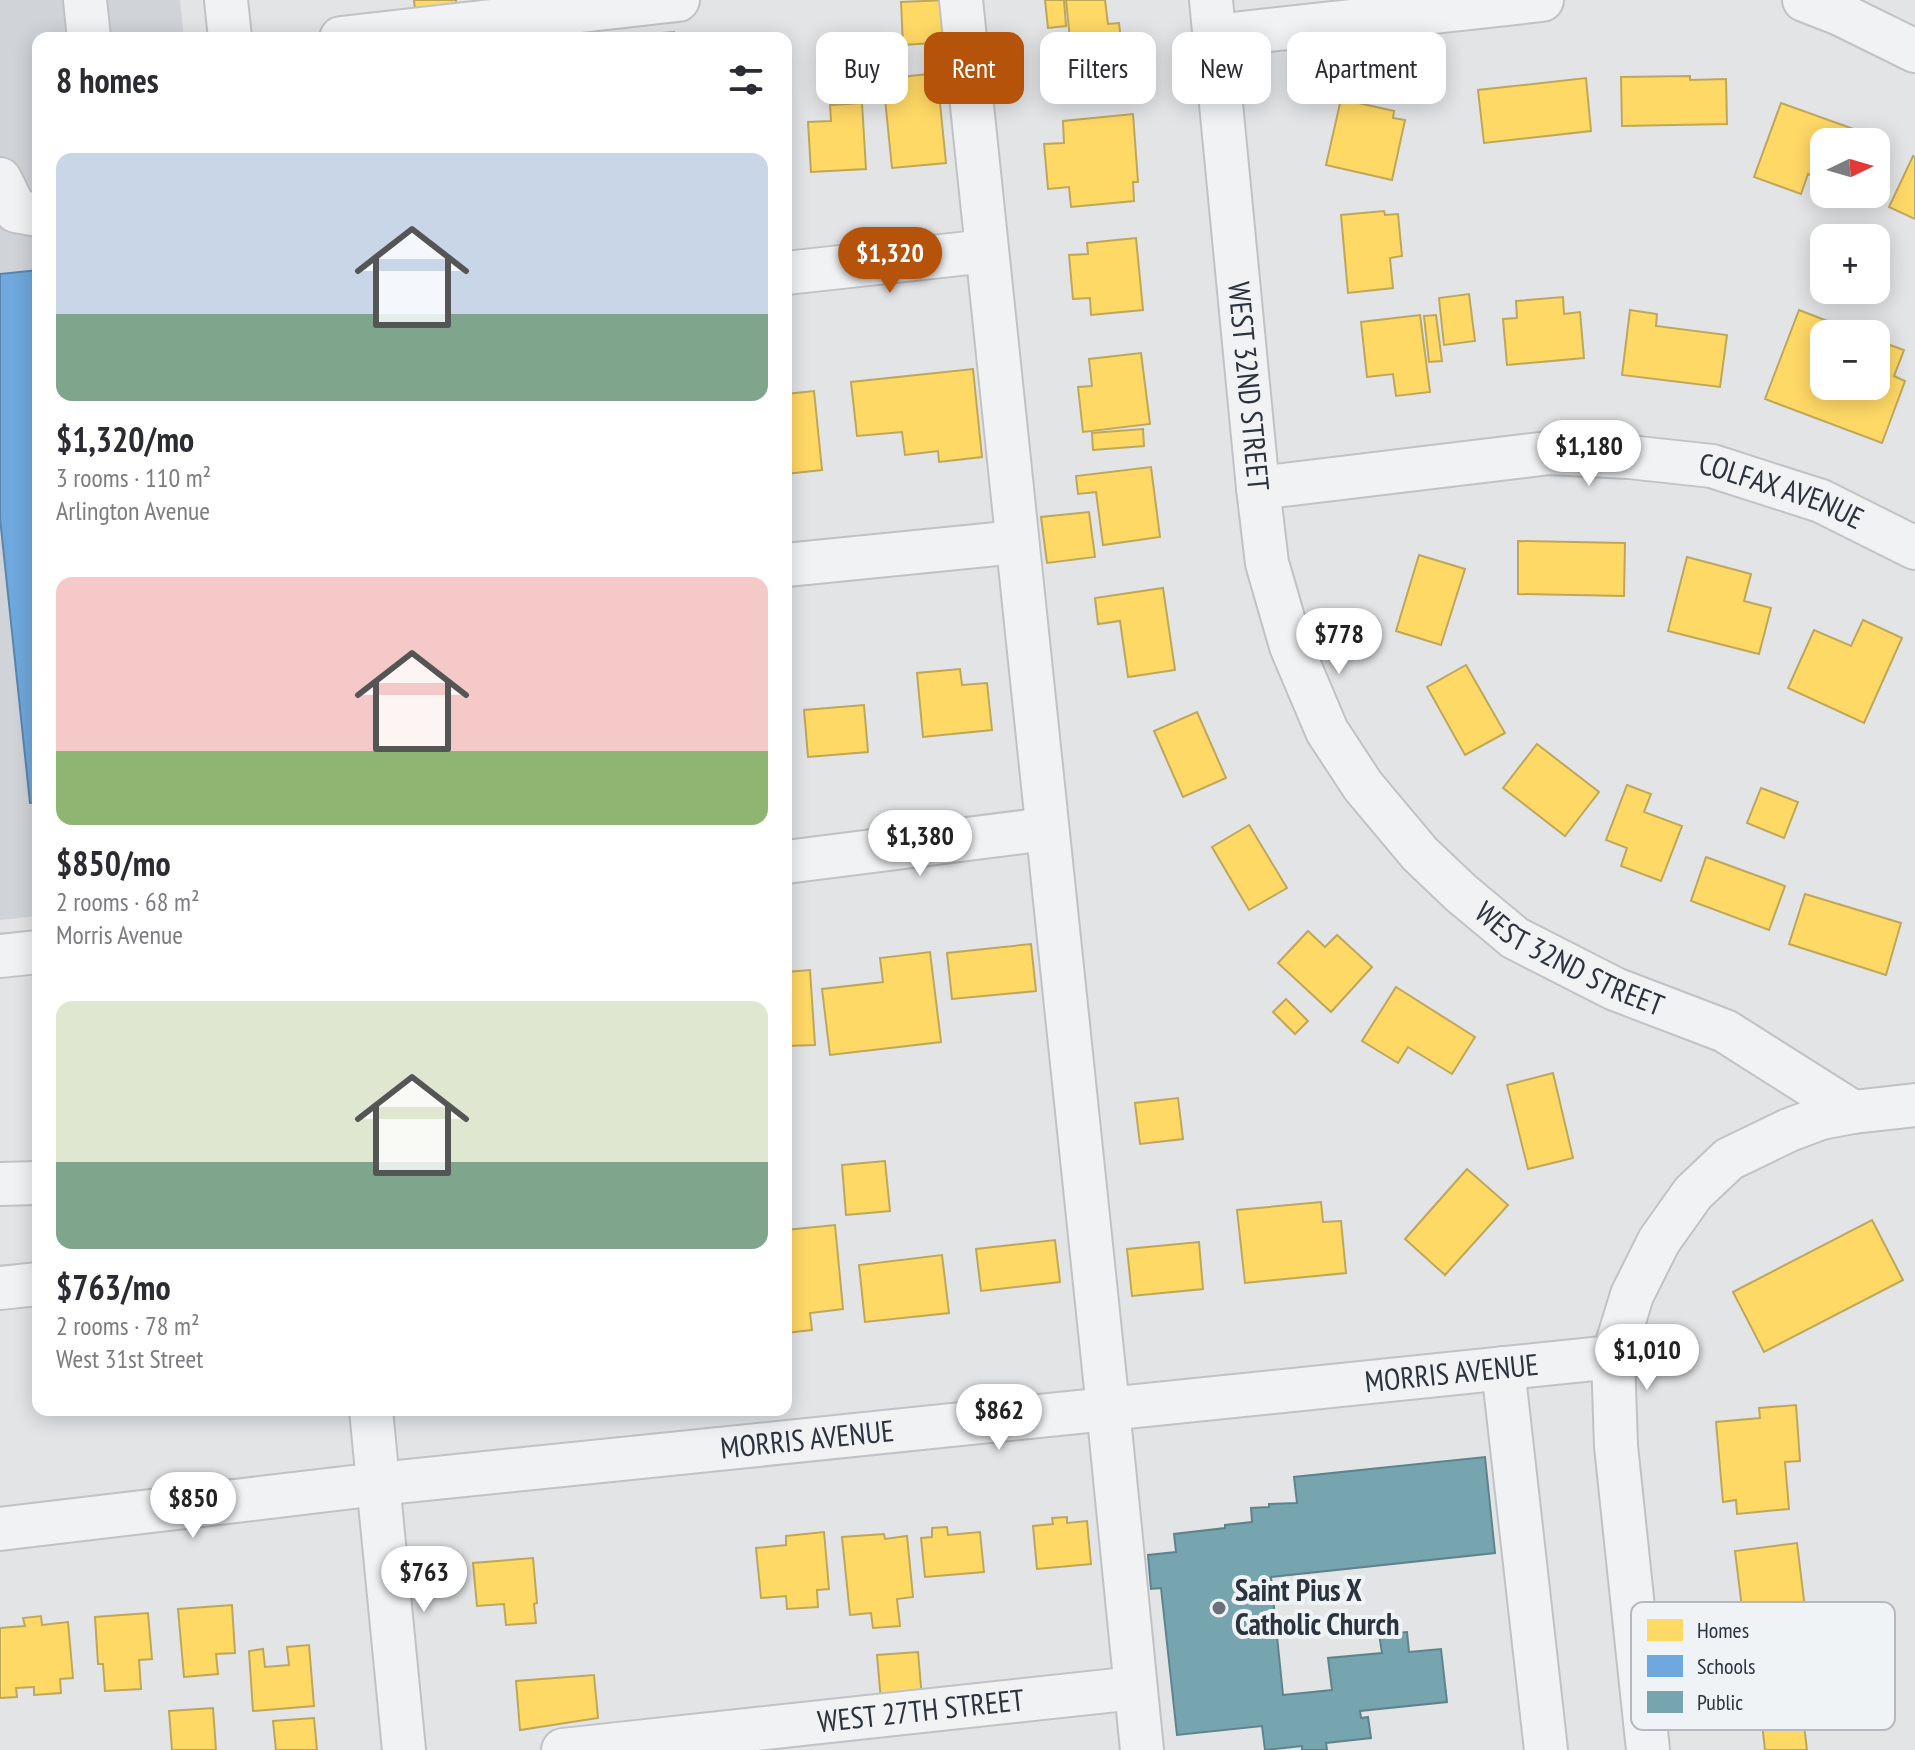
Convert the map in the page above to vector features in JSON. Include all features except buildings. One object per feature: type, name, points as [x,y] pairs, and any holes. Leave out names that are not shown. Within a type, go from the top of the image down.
[{"type":"street","points":[[85,0],[88,32]]},
{"type":"street","points":[[226,0],[229,32]]},
{"type":"street","points":[[394,32],[678,0]]},
{"type":"street","points":[[961,0],[1142,1750]]},
{"type":"street","points":[[1213,18],[1542,0]]},
{"type":"street","points":[[1804,0],[1915,51]]},
{"type":"street","name":"WEST 32ND STREET","points":[[1213,18],[1267,563],[1291,646],[1327,731],[1363,786],[1420,854],[1515,938],[1615,989],[1725,1031],[1853,1112]]},
{"type":"street","points":[[0,179],[16,211],[32,214]]},
{"type":"street","points":[[792,272],[987,251]]},
{"type":"street","name":"COLFAX AVENUE","points":[[1258,488],[1549,453],[1629,457],[1712,466],[1821,501],[1915,548]]},
{"type":"street","points":[[792,564],[1017,542]]},
{"type":"street","points":[[792,861],[1046,829]]},
{"type":"street","points":[[0,956],[32,953]]},
{"type":"street","points":[[1632,1602],[1616,1446],[1613,1357],[1632,1295],[1659,1241],[1693,1193],[1729,1159],[1821,1118],[1915,1105]]},
{"type":"street","points":[[0,1184],[32,1183]]},
{"type":"street","points":[[0,1288],[32,1285]]},
{"type":"street","name":"MORRIS AVENUE","points":[[0,1529],[378,1484],[1613,1357]]},
{"type":"street","points":[[1503,1368],[1546,1750]]},
{"type":"street","points":[[372,1416],[404,1750]]},
{"type":"street","name":"WEST 27TH STREET","points":[[563,1750],[1135,1688]]},
{"type":"street","points":[[1646,1730],[1648,1750]]},
{"type":"shaded area","points":[[0,0],[180,0],[183,32],[32,32],[32,917],[0,920]]},
{"type":"place","name":"Saint Pius X Catholic Church","points":[[1219,1608]]}]
